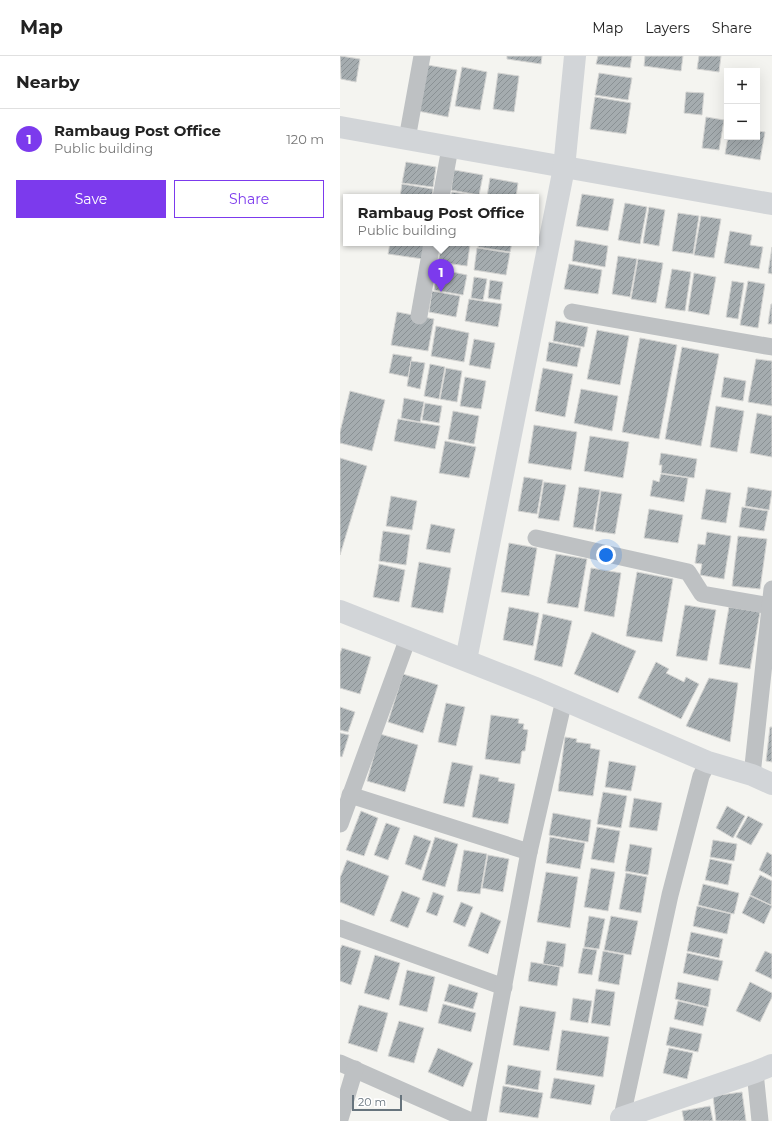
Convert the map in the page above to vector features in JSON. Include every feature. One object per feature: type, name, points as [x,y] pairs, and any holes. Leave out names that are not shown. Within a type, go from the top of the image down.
[{"type":"street","points":[[407,139],[422,56]]},
{"type":"street","points":[[466,660],[564,168],[575,56]]},
{"type":"street","points":[[340,127],[450,148],[772,204]]},
{"type":"street","points":[[442,194],[450,148]]},
{"type":"street","points":[[419,316],[431,246]]},
{"type":"street","points":[[572,312],[772,347]]},
{"type":"street","points":[[536,538],[688,572],[702,594],[770,606]]},
{"type":"street","points":[[752,775],[772,589]]},
{"type":"street","points":[[340,611],[564,700],[708,762],[752,775],[772,784]]},
{"type":"street","points":[[340,824],[408,638]]},
{"type":"street","points":[[478,1121],[529,852],[564,700]]},
{"type":"street","points":[[621,1120],[670,894],[701,776],[708,762]]},
{"type":"street","points":[[350,795],[529,852]]},
{"type":"street","points":[[340,928],[504,987]]},
{"type":"street","points":[[340,1119],[347,1066],[471,1121]]},
{"type":"street","points":[[621,1120],[763,1068],[760,1121]]},
{"type":"building","points":[[340,56],[360,59],[356,82],[341,79]]},
{"type":"building","points":[[507,56],[542,56],[541,64],[507,59]]},
{"type":"building","points":[[598,56],[632,56],[630,68],[596,64]]},
{"type":"building","points":[[645,56],[683,56],[681,71],[644,66]]},
{"type":"building","points":[[699,56],[721,56],[719,72],[697,69]]},
{"type":"building","points":[[427,65],[457,70],[448,117],[418,111]]},
{"type":"building","points":[[462,67],[487,72],[480,110],[455,106]]},
{"type":"building","points":[[498,73],[519,76],[514,112],[493,109]]},
{"type":"building","points":[[599,73],[632,78],[628,100],[595,95]]},
{"type":"building","points":[[686,92],[704,93],[702,115],[684,113]]},
{"type":"building","points":[[595,97],[631,103],[626,134],[590,129]]},
{"type":"building","points":[[706,117],[724,120],[719,150],[702,148]]},
{"type":"building","points":[[760,131],[765,132],[760,160],[725,154],[727,140],[760,140]]},
{"type":"building","points":[[406,162],[436,167],[433,187],[402,183]]},
{"type":"building","points":[[454,170],[483,175],[479,194],[451,190]]},
{"type":"building","points":[[490,178],[518,183],[516,194],[487,194]]},
{"type":"building","points":[[402,184],[433,189],[432,194],[400,194]]},
{"type":"building","points":[[452,192],[465,194],[452,194]]},
{"type":"building","points":[[582,194],[614,199],[608,231],[576,226]]},
{"type":"building","points":[[625,203],[647,207],[640,244],[618,240]]},
{"type":"building","points":[[649,207],[665,210],[659,246],[643,243]]},
{"type":"building","points":[[678,213],[699,216],[693,254],[672,251]]},
{"type":"building","points":[[701,216],[721,219],[714,258],[694,255]]},
{"type":"building","points":[[730,231],[752,235],[750,245],[763,247],[759,269],[724,263]]},
{"type":"building","points":[[575,240],[608,246],[605,267],[572,261]]},
{"type":"building","points":[[389,246],[425,246],[423,259],[388,254]]},
{"type":"building","points":[[441,246],[470,246],[467,266],[438,262]]},
{"type":"building","points":[[478,246],[511,246],[510,252]]},
{"type":"building","points":[[772,247],[772,274],[768,273]]},
{"type":"building","points":[[477,248],[510,253],[506,275],[474,270]]},
{"type":"building","points":[[618,256],[637,259],[630,297],[612,294]]},
{"type":"building","points":[[638,259],[663,263],[656,303],[631,299]]},
{"type":"building","points":[[569,264],[602,270],[598,294],[564,289]]},
{"type":"building","points":[[438,269],[467,275],[463,295],[434,290]]},
{"type":"building","points":[[672,269],[691,272],[685,311],[665,308]]},
{"type":"building","points":[[694,273],[716,277],[709,315],[688,311]]},
{"type":"building","points":[[474,277],[487,279],[483,300],[471,298]]},
{"type":"building","points":[[490,280],[503,282],[500,300],[488,298]]},
{"type":"building","points":[[732,281],[744,283],[738,319],[726,317]]},
{"type":"building","points":[[748,281],[765,284],[758,328],[740,325]]},
{"type":"building","points":[[432,291],[460,296],[456,317],[429,312]]},
{"type":"building","points":[[469,299],[502,304],[498,327],[465,321]]},
{"type":"building","points":[[771,304],[772,324],[768,324]]},
{"type":"building","points":[[397,312],[434,319],[428,351],[391,345]]},
{"type":"building","points":[[556,321],[588,327],[584,347],[553,341]]},
{"type":"building","points":[[436,326],[469,333],[464,362],[431,356]]},
{"type":"building","points":[[597,330],[629,336],[620,385],[587,379]]},
{"type":"building","points":[[640,338],[677,345],[659,439],[622,432]]},
{"type":"building","points":[[474,339],[495,343],[490,369],[469,365]]},
{"type":"building","points":[[549,342],[581,348],[577,367],[546,361]]},
{"type":"building","points":[[682,347],[719,354],[701,446],[665,439]]},
{"type":"building","points":[[393,354],[412,357],[408,377],[389,373]]},
{"type":"building","points":[[756,359],[772,361],[772,406],[748,402]]},
{"type":"building","points":[[411,361],[425,363],[420,389],[407,386]]},
{"type":"building","points":[[430,364],[445,367],[439,399],[424,396]]},
{"type":"building","points":[[446,368],[462,371],[457,402],[440,399]]},
{"type":"building","points":[[543,368],[573,374],[565,417],[535,411]]},
{"type":"building","points":[[465,377],[486,381],[481,409],[460,406]]},
{"type":"building","points":[[724,377],[746,381],[743,401],[721,397]]},
{"type":"building","points":[[581,389],[618,396],[612,431],[574,423]]},
{"type":"building","points":[[350,391],[385,400],[372,451],[340,443],[340,432]]},
{"type":"building","points":[[404,398],[424,402],[420,422],[401,418]]},
{"type":"building","points":[[425,403],[442,406],[439,423],[422,420]]},
{"type":"building","points":[[716,406],[744,411],[737,452],[710,447]]},
{"type":"building","points":[[453,411],[479,416],[474,444],[448,439]]},
{"type":"building","points":[[757,413],[772,416],[772,457],[750,453]]},
{"type":"building","points":[[398,419],[440,426],[435,449],[394,441]]},
{"type":"building","points":[[534,425],[577,432],[571,470],[528,463]]},
{"type":"building","points":[[590,436],[629,442],[623,478],[584,471]]},
{"type":"building","points":[[445,441],[476,447],[469,478],[439,473]]},
{"type":"building","points":[[661,453],[697,459],[694,478],[661,473],[662,465],[659,465]]},
{"type":"building","points":[[340,458],[367,466],[340,555]]},
{"type":"building","points":[[661,474],[688,478],[684,502],[650,496],[653,480],[659,482]]},
{"type":"building","points":[[524,477],[543,480],[537,514],[518,511]]},
{"type":"building","points":[[544,482],[566,485],[559,521],[538,518]]},
{"type":"building","points":[[579,487],[600,490],[593,530],[573,527]]},
{"type":"building","points":[[748,487],[772,491],[769,510],[745,506]]},
{"type":"building","points":[[706,489],[731,493],[726,523],[701,519]]},
{"type":"building","points":[[601,491],[622,494],[615,534],[595,531]]},
{"type":"building","points":[[391,496],[417,501],[412,530],[386,526]]},
{"type":"building","points":[[742,507],[768,511],[764,531],[739,527]]},
{"type":"building","points":[[649,509],[683,515],[678,543],[644,538]]},
{"type":"building","points":[[431,524],[455,529],[450,553],[426,549]]},
{"type":"building","points":[[383,531],[410,535],[406,565],[379,561]]},
{"type":"building","points":[[707,532],[731,536],[724,579],[700,575],[702,564],[695,563],[698,544],[705,545]]},
{"type":"building","points":[[738,536],[767,539],[760,589],[732,586]]},
{"type":"building","points":[[509,543],[537,548],[529,596],[501,592]]},
{"type":"building","points":[[556,554],[587,559],[578,608],[547,603]]},
{"type":"building","points":[[419,562],[451,568],[443,613],[411,607]]},
{"type":"building","points":[[379,564],[405,570],[399,602],[373,597]]},
{"type":"building","points":[[591,568],[621,573],[614,617],[584,611]]},
{"type":"building","points":[[637,572],[673,579],[662,642],[626,636]]},
{"type":"building","points":[[685,605],[716,610],[707,661],[676,656]]},
{"type":"building","points":[[509,607],[539,613],[533,646],[503,640]]},
{"type":"building","points":[[729,607],[760,612],[750,669],[719,664]]},
{"type":"building","points":[[543,614],[572,621],[562,667],[534,660]]},
{"type":"building","points":[[592,632],[636,651],[618,693],[574,674]]},
{"type":"building","points":[[342,648],[371,657],[360,694],[340,688],[340,654]]},
{"type":"building","points":[[656,662],[669,669],[666,673],[684,682],[686,677],[699,684],[681,719],[638,698]]},
{"type":"building","points":[[403,674],[438,685],[423,733],[388,722]]},
{"type":"building","points":[[709,678],[738,683],[730,742],[686,726]]},
{"type":"building","points":[[446,703],[465,707],[456,746],[438,742]]},
{"type":"building","points":[[340,707],[355,712],[348,732],[340,730]]},
{"type":"building","points":[[491,715],[519,719],[518,723],[524,724],[523,729],[528,730],[525,751],[522,751],[520,764],[485,759]]},
{"type":"building","points":[[770,727],[772,727],[772,762],[766,761]]},
{"type":"building","points":[[340,733],[349,735],[342,757],[340,756]]},
{"type":"building","points":[[380,734],[418,745],[405,792],[367,781]]},
{"type":"building","points":[[565,737],[577,739],[576,742],[591,744],[590,748],[600,750],[593,796],[558,791]]},
{"type":"building","points":[[609,761],[636,766],[631,791],[605,787]]},
{"type":"building","points":[[452,762],[473,766],[464,807],[443,803]]},
{"type":"building","points":[[480,774],[499,778],[498,781],[515,784],[508,824],[472,817]]},
{"type":"building","points":[[603,792],[627,796],[621,828],[597,824]]},
{"type":"building","points":[[634,798],[662,803],[657,831],[629,827]]},
{"type":"building","points":[[727,806],[745,816],[733,838],[716,828]]},
{"type":"building","points":[[361,811],[378,818],[364,856],[346,850]]},
{"type":"building","points":[[553,813],[591,820],[588,842],[549,835]]},
{"type":"building","points":[[748,816],[763,824],[751,845],[736,837]]},
{"type":"building","points":[[386,823],[400,828],[388,860],[374,855]]},
{"type":"building","points":[[597,827],[620,831],[614,863],[591,859]]},
{"type":"building","points":[[414,835],[431,841],[421,870],[405,864]]},
{"type":"building","points":[[435,837],[458,844],[445,887],[422,880]]},
{"type":"building","points":[[550,837],[585,843],[580,869],[546,863]]},
{"type":"building","points":[[713,840],[737,844],[734,861],[710,857]]},
{"type":"building","points":[[630,844],[652,848],[648,875],[625,871]]},
{"type":"building","points":[[464,850],[487,854],[480,894],[457,891]]},
{"type":"building","points":[[767,852],[772,855],[772,877],[759,870]]},
{"type":"building","points":[[488,855],[509,859],[503,892],[482,888]]},
{"type":"building","points":[[710,859],[732,864],[728,885],[705,880]]},
{"type":"building","points":[[347,860],[389,876],[374,916],[340,902],[340,878]]},
{"type":"building","points":[[591,868],[615,872],[608,911],[584,907]]},
{"type":"building","points":[[546,872],[578,877],[570,928],[537,922]]},
{"type":"building","points":[[626,873],[647,877],[641,913],[619,909]]},
{"type":"building","points":[[760,875],[772,881],[771,905],[750,895]]},
{"type":"building","points":[[703,884],[739,893],[734,914],[698,905]]},
{"type":"building","points":[[402,891],[420,898],[408,928],[390,921]]},
{"type":"building","points":[[433,892],[444,896],[437,916],[426,912]]},
{"type":"building","points":[[750,896],[772,906],[764,924],[742,913]]},
{"type":"building","points":[[461,902],[473,907],[465,927],[453,922]]},
{"type":"building","points":[[697,906],[731,914],[727,934],[693,926]]},
{"type":"building","points":[[481,912],[501,921],[488,954],[468,946]]},
{"type":"building","points":[[589,916],[605,919],[599,949],[584,947]]},
{"type":"building","points":[[611,916],[638,921],[631,955],[604,950]]},
{"type":"building","points":[[691,932],[723,939],[719,958],[687,951]]},
{"type":"building","points":[[547,941],[566,944],[563,967],[543,964]]},
{"type":"building","points":[[342,945],[361,951],[351,985],[340,981],[340,950]]},
{"type":"building","points":[[583,948],[597,950],[592,975],[578,973]]},
{"type":"building","points":[[603,951],[624,955],[619,985],[598,981]]},
{"type":"building","points":[[765,951],[772,954],[772,979],[755,971]]},
{"type":"building","points":[[687,953],[723,961],[718,981],[683,973]]},
{"type":"building","points":[[375,955],[400,963],[389,1000],[364,993]]},
{"type":"building","points":[[531,962],[560,967],[557,986],[528,981]]},
{"type":"building","points":[[407,970],[435,977],[427,1012],[399,1005]]},
{"type":"building","points":[[678,982],[711,989],[708,1007],[675,999]]},
{"type":"building","points":[[750,982],[772,993],[772,997],[760,1022],[736,1011]]},
{"type":"building","points":[[449,984],[478,993],[473,1009],[444,1001]]},
{"type":"building","points":[[596,989],[615,992],[610,1026],[591,1023]]},
{"type":"building","points":[[573,998],[592,1001],[588,1023],[570,1020]]},
{"type":"building","points":[[678,1001],[707,1008],[703,1026],[674,1019]]},
{"type":"building","points":[[443,1004],[476,1013],[471,1032],[438,1023]]},
{"type":"building","points":[[359,1005],[388,1013],[377,1052],[348,1043]]},
{"type":"building","points":[[520,1006],[556,1012],[549,1051],[513,1045]]},
{"type":"building","points":[[399,1021],[424,1028],[414,1063],[388,1056]]},
{"type":"building","points":[[670,1027],[702,1034],[698,1052],[666,1045]]},
{"type":"building","points":[[562,1030],[609,1037],[603,1077],[556,1070]]},
{"type":"building","points":[[438,1048],[473,1063],[463,1087],[428,1072]]},
{"type":"building","points":[[669,1048],[693,1053],[687,1079],[663,1073]]},
{"type":"building","points":[[508,1065],[541,1071],[538,1090],[505,1084]]},
{"type":"building","points":[[554,1078],[595,1085],[591,1105],[550,1098]]},
{"type":"building","points":[[503,1086],[543,1093],[538,1118],[499,1112]]},
{"type":"building","points":[[742,1092],[746,1121],[716,1121],[713,1096]]},
{"type":"building","points":[[710,1106],[713,1121],[684,1121],[682,1111]]},
{"type":"place","name":"Rambaug Post Office","points":[[441,292]]}]
